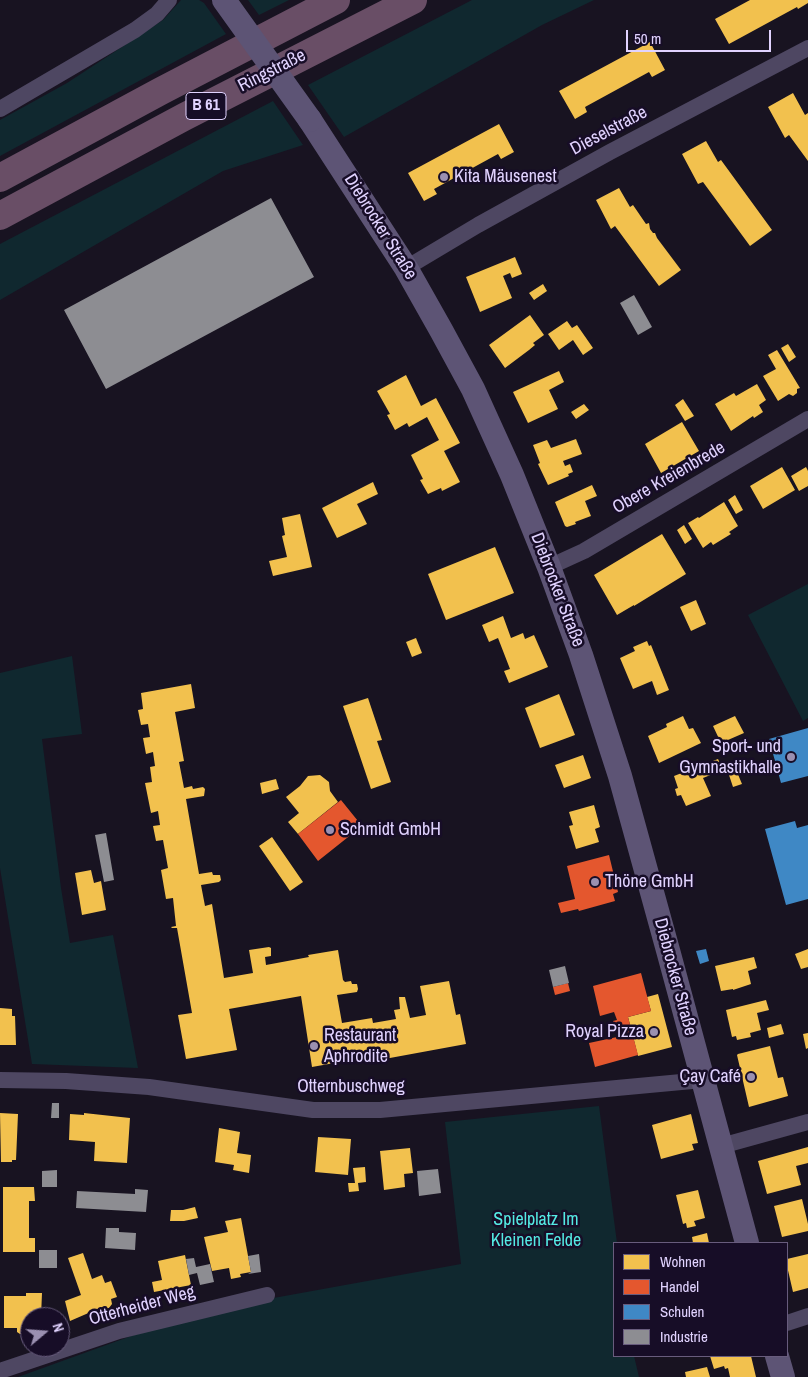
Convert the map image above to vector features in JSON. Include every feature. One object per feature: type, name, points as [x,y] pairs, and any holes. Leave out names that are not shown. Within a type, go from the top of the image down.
[{"type":"highway","name":"Ringstraße","points":[[0,178],[161,90],[336,0]]},
{"type":"highway","name":"Ringstraße","points":[[0,216],[184,117],[413,0]]},
{"type":"main road","name":"Diebrocker Straße","points":[[224,0],[310,120],[406,268],[473,389],[512,475],[581,655],[620,776],[746,1242]]},
{"type":"main road","points":[[777,1357],[783,1377]]},
{"type":"street","points":[[0,109],[135,30],[157,14],[169,0]]},
{"type":"street","name":"Dieselstraße","points":[[406,268],[478,225],[601,157],[808,48]]},
{"type":"street","name":"Obere Kreienbrede","points":[[548,567],[584,551],[808,419]]},
{"type":"street","name":"Otternbuschweg","points":[[0,1080],[149,1087],[296,1108],[380,1110],[703,1080]]},
{"type":"street","points":[[721,1146],[808,1122]]},
{"type":"street","name":"Otterheider Weg","points":[[0,1371],[119,1331],[267,1295]]},
{"type":"street","points":[[788,1323],[808,1316]]},
{"type":"green space","points":[[181,0],[199,0],[204,3],[226,34],[0,156],[0,120],[67,83],[163,20]]},
{"type":"green space","points":[[248,0],[289,0],[259,15]]},
{"type":"green space","points":[[472,0],[594,0],[542,25],[344,137],[308,85]]},
{"type":"green space","points":[[273,101],[303,145],[223,171],[0,300],[0,244]]},
{"type":"green space","points":[[808,584],[808,718],[803,721],[748,615]]},
{"type":"green space","points":[[72,656],[82,734],[42,739],[61,888],[70,943],[113,935],[138,1068],[32,1064],[0,868],[0,673]]},
{"type":"green space","name":"Spielplatz Im Kleinen Felde","points":[[599,1106],[617,1242],[613,1242],[613,1357],[634,1357],[639,1377],[18,1377],[134,1335],[268,1299],[461,1264],[445,1122]]},
{"type":"building: Wohnen","points":[[750,0],[808,0],[808,3],[798,9],[797,7],[729,44],[715,19]]},
{"type":"building: Wohnen","points":[[650,42],[665,70],[652,77],[649,72],[585,107],[587,112],[575,119],[559,91]]},
{"type":"building: Wohnen","points":[[793,93],[805,115],[808,113],[808,161],[789,135],[785,138],[768,107]]},
{"type":"building: Wohnen","points":[[499,124],[514,152],[501,159],[498,154],[434,189],[437,194],[424,201],[408,173]]},
{"type":"building: Wohnen","points":[[706,141],[718,162],[721,160],[772,230],[750,246],[703,182],[698,184],[682,154]]},
{"type":"building: Wohnen","points":[[619,188],[630,207],[633,205],[646,224],[649,223],[650,229],[655,233],[681,270],[659,286],[615,226],[611,229],[596,200]]},
{"type":"building: Wohnen","points":[[515,257],[522,274],[512,278],[510,273],[503,276],[512,298],[480,312],[466,277]]},
{"type":"building: Wohnen","points":[[543,284],[547,291],[534,300],[529,293]]},
{"type":"building: Wohnen","points":[[530,315],[544,335],[533,343],[535,345],[505,368],[489,345]]},
{"type":"building: Wohnen","points":[[567,321],[572,328],[577,325],[593,348],[583,355],[573,340],[559,350],[548,334]]},
{"type":"building: Wohnen","points":[[788,344],[796,357],[789,362],[781,348]]},
{"type":"building: Wohnen","points":[[777,350],[800,388],[797,389],[797,393],[793,396],[789,394],[778,401],[763,376],[776,369],[768,355]]},
{"type":"building: Wohnen","points":[[559,371],[564,382],[549,390],[558,409],[528,423],[513,392]]},
{"type":"building: Wohnen","points":[[406,375],[421,406],[436,398],[460,443],[444,451],[460,482],[442,491],[441,488],[428,494],[420,480],[423,479],[411,455],[439,440],[427,417],[409,427],[407,423],[395,430],[387,415],[390,414],[377,391]]},
{"type":"building: Wohnen","points":[[757,384],[766,400],[759,405],[763,412],[754,418],[753,416],[731,431],[715,404],[734,393],[736,396]]},
{"type":"building: Wohnen","points":[[683,399],[694,416],[685,421],[675,405]]},
{"type":"building: Wohnen","points":[[584,404],[589,410],[576,419],[571,412]]},
{"type":"building: Wohnen","points":[[682,422],[699,451],[661,473],[645,444]]},
{"type":"building: Wohnen","points":[[576,439],[582,454],[563,461],[565,466],[570,464],[573,472],[568,474],[569,476],[548,485],[538,464],[540,463],[533,445],[547,440],[551,448]]},
{"type":"building: Wohnen","points":[[782,467],[795,490],[763,509],[750,486]]},
{"type":"building: Wohnen","points":[[806,467],[808,471],[808,486],[799,491],[791,476]]},
{"type":"building: Wohnen","points":[[373,482],[378,494],[357,504],[367,524],[337,538],[322,508]]},
{"type":"building: Wohnen","points":[[592,485],[597,496],[585,501],[591,516],[575,522],[576,524],[565,526],[555,502]]},
{"type":"building: Wohnen","points":[[735,495],[743,510],[736,514],[728,500]]},
{"type":"building: Wohnen","points":[[724,502],[738,526],[729,532],[731,534],[713,545],[711,542],[703,548],[688,523]]},
{"type":"building: Wohnen","points":[[300,514],[312,567],[273,576],[269,561],[287,557],[282,536],[285,535],[282,518]]},
{"type":"building: Wohnen","points":[[684,525],[692,539],[685,544],[677,530]]},
{"type":"building: Wohnen","points":[[662,534],[686,574],[617,615],[594,575]]},
{"type":"building: Wohnen","points":[[495,547],[514,593],[446,620],[428,574]]},
{"type":"building: Wohnen","points":[[696,600],[706,624],[691,631],[680,607]]},
{"type":"building: Wohnen","points":[[503,616],[511,638],[523,633],[525,639],[534,635],[548,667],[509,683],[504,671],[510,669],[498,638],[489,642],[482,625]]},
{"type":"building: Wohnen","points":[[416,638],[422,653],[412,657],[406,642]]},
{"type":"building: Wohnen","points":[[647,641],[649,646],[651,645],[669,690],[657,695],[652,681],[633,689],[620,658],[635,651],[633,647]]},
{"type":"building: Wohnen","points":[[191,684],[195,708],[175,712],[184,761],[179,762],[184,788],[192,786],[193,789],[203,787],[205,789],[204,796],[186,799],[199,874],[212,872],[213,875],[220,875],[221,880],[219,882],[201,885],[205,906],[212,904],[224,978],[253,973],[249,950],[271,948],[271,956],[265,957],[266,965],[338,950],[343,980],[357,984],[358,989],[357,992],[337,995],[342,1023],[372,1018],[373,1023],[396,1019],[394,1010],[400,1009],[399,997],[405,997],[410,1018],[426,1015],[420,986],[449,981],[456,1015],[460,1014],[466,1044],[379,1060],[379,1055],[312,1067],[301,996],[229,1009],[237,1050],[186,1059],[178,1015],[192,1013],[177,928],[171,927],[176,926],[173,898],[166,899],[161,870],[168,868],[163,840],[156,841],[153,826],[160,825],[158,811],[151,813],[145,783],[152,782],[150,767],[155,766],[153,752],[146,754],[143,738],[150,737],[148,724],[141,725],[138,710],[143,709],[141,693]]},
{"type":"building: Wohnen","points":[[559,694],[575,735],[540,748],[525,708]]},
{"type":"building: Wohnen","points":[[368,698],[382,740],[377,741],[391,782],[371,789],[343,706]]},
{"type":"building: Wohnen","points":[[683,716],[689,729],[693,728],[701,743],[659,763],[648,736],[667,727],[666,724]]},
{"type":"building: Wohnen","points":[[735,716],[744,733],[721,743],[713,726]]},
{"type":"building: Wohnen","points":[[583,755],[591,778],[564,788],[555,765]]},
{"type":"building: Wohnen","points":[[718,759],[723,770],[703,778],[711,796],[686,806],[681,795],[677,796],[675,789],[678,788],[674,776]]},
{"type":"building: Wohnen","points":[[737,772],[742,784],[733,787],[729,775]]},
{"type":"building: Wohnen","points":[[320,775],[329,782],[330,791],[338,802],[298,834],[288,822],[299,813],[286,797],[300,786],[308,776]]},
{"type":"building: Wohnen","points":[[276,779],[279,789],[262,794],[260,783]]},
{"type":"building: Wohnen","points":[[594,805],[600,827],[595,829],[599,842],[576,849],[569,826],[573,825],[569,812]]},
{"type":"building: Wohnen","points":[[272,837],[303,882],[290,891],[259,846]]},
{"type":"building: Wohnen","points":[[91,870],[94,883],[101,881],[106,910],[82,915],[75,873]]},
{"type":"building: Wohnen","points":[[808,949],[808,967],[801,969],[795,954]]},
{"type":"building: Wohnen","points":[[754,957],[757,968],[748,971],[751,984],[733,990],[721,991],[715,966]]},
{"type":"building: Wohnen","points":[[658,994],[672,1047],[638,1056],[628,1017],[651,1011],[647,997]]},
{"type":"building: Wohnen","points":[[766,1000],[769,1010],[757,1013],[761,1030],[750,1033],[751,1037],[737,1040],[736,1036],[732,1037],[726,1010]]},
{"type":"building: Wohnen","points":[[0,1008],[12,1009],[12,1016],[15,1016],[16,1045],[0,1045]]},
{"type":"building: Wohnen","points":[[781,1024],[784,1034],[769,1038],[767,1028]]},
{"type":"building: Wohnen","points":[[808,1033],[808,1048],[806,1049],[803,1034]]},
{"type":"building: Wohnen","points":[[770,1046],[778,1078],[783,1077],[788,1096],[749,1107],[737,1055]]},
{"type":"building: Wohnen","points":[[0,1113],[18,1114],[16,1160],[12,1160],[12,1162],[1,1162]]},
{"type":"building: Wohnen","points":[[84,1113],[130,1118],[127,1163],[94,1161],[95,1142],[69,1140],[70,1114],[84,1115]]},
{"type":"building: Wohnen","points":[[691,1114],[698,1143],[692,1144],[694,1150],[661,1159],[652,1125]]},
{"type":"building: Wohnen","points":[[219,1128],[240,1132],[237,1153],[251,1155],[249,1173],[233,1170],[234,1165],[215,1162]]},
{"type":"building: Wohnen","points":[[318,1137],[351,1139],[348,1175],[315,1172]]},
{"type":"building: Wohnen","points":[[808,1147],[808,1163],[796,1166],[801,1185],[767,1194],[758,1161]]},
{"type":"building: Wohnen","points":[[410,1148],[413,1173],[404,1174],[405,1187],[384,1190],[380,1151]]},
{"type":"building: Wohnen","points":[[365,1167],[366,1182],[358,1183],[359,1191],[349,1192],[348,1183],[355,1183],[353,1168]]},
{"type":"building: Wohnen","points":[[3,1187],[34,1187],[35,1201],[29,1201],[29,1238],[35,1238],[35,1252],[3,1252]]},
{"type":"building: Wohnen","points":[[698,1190],[705,1218],[694,1221],[696,1226],[687,1228],[686,1223],[683,1224],[676,1195]]},
{"type":"building: Wohnen","points":[[802,1199],[808,1231],[782,1237],[774,1206]]},
{"type":"building: Wohnen","points":[[195,1207],[198,1218],[170,1221],[171,1210]]},
{"type":"building: Wohnen","points":[[241,1218],[251,1272],[240,1274],[241,1277],[231,1279],[229,1268],[212,1271],[204,1237],[228,1232],[225,1221]]},
{"type":"building: Wohnen","points":[[707,1233],[709,1242],[693,1242],[692,1237]]},
{"type":"building: Wohnen","points":[[83,1253],[92,1279],[102,1275],[105,1283],[111,1281],[117,1297],[111,1299],[112,1304],[109,1308],[104,1310],[100,1308],[70,1321],[70,1307],[66,1307],[65,1301],[81,1295],[68,1258]]},
{"type":"building: Wohnen","points":[[808,1254],[808,1288],[793,1292],[788,1270],[788,1259]]},
{"type":"building: Wohnen","points":[[185,1255],[191,1285],[154,1292],[152,1282],[162,1280],[158,1261]]},
{"type":"building: Wohnen","points":[[26,1293],[42,1293],[41,1307],[20,1307],[20,1334],[17,1332],[17,1328],[4,1328],[4,1296],[26,1296]]},
{"type":"building: Wohnen","points":[[710,1357],[751,1357],[756,1377],[730,1377],[728,1368],[725,1369],[724,1366],[714,1369]]},
{"type":"building: Wohnen","points":[[707,1367],[710,1377],[686,1377],[685,1372]]},
{"type":"building: Handel","name":"Schmidt GmbH","points":[[341,800],[362,826],[318,861],[298,834]]},
{"type":"building: Handel","points":[[609,855],[618,892],[613,894],[615,901],[579,911],[578,909],[561,913],[558,903],[575,899],[567,866]]},
{"type":"building: Handel","points":[[641,973],[651,1011],[628,1017],[638,1055],[595,1067],[589,1043],[617,1037],[613,1021],[617,1020],[614,1012],[600,1016],[593,986]]},
{"type":"building: Handel","points":[[568,983],[570,991],[555,995],[553,987]]},
{"type":"building: Schulen","name":"Sport- und Gymnastikhalle","points":[[808,728],[808,776],[781,783],[769,739]]},
{"type":"building: Schulen","points":[[795,821],[797,828],[808,825],[808,899],[786,905],[765,829]]},
{"type":"building: Schulen","points":[[706,949],[709,961],[700,964],[696,951]]},
{"type":"building: Industrie","points":[[271,198],[314,277],[106,389],[64,310]]},
{"type":"building: Industrie","points":[[634,295],[652,327],[638,335],[620,303]]},
{"type":"building: Industrie","points":[[106,833],[114,880],[104,882],[95,835]]},
{"type":"building: Industrie","points":[[565,966],[569,983],[553,987],[549,970]]},
{"type":"building: Industrie","points":[[52,1103],[59,1103],[59,1118],[51,1118]]},
{"type":"building: Industrie","points":[[438,1169],[441,1193],[419,1196],[417,1171]]},
{"type":"building: Industrie","points":[[57,1170],[57,1187],[42,1187],[42,1171]]},
{"type":"building: Industrie","points":[[135,1189],[148,1190],[146,1212],[76,1208],[77,1191],[135,1194]]},
{"type":"building: Industrie","points":[[106,1228],[119,1228],[119,1232],[136,1233],[135,1250],[105,1248]]},
{"type":"building: Industrie","points":[[39,1250],[57,1250],[57,1268],[39,1268]]},
{"type":"building: Industrie","points":[[259,1254],[261,1272],[248,1274],[251,1272],[248,1256]]},
{"type":"building: Industrie","points":[[194,1258],[196,1267],[210,1264],[214,1282],[200,1285],[197,1273],[189,1275],[186,1259]]},
{"type":"place","name":"Kita Mäusenest","points":[[444,177]]},
{"type":"place","name":"Sport- und Gymnastikhalle","points":[[791,757]]},
{"type":"place","name":"Schmidt GmbH","points":[[330,830]]},
{"type":"place","name":"Thöne GmbH","points":[[595,882]]},
{"type":"place","name":"Royal Pizza","points":[[654,1032]]},
{"type":"place","name":"Restaurant Aphrodite","points":[[314,1046]]},
{"type":"place","name":"Çay Café","points":[[751,1077]]}]
